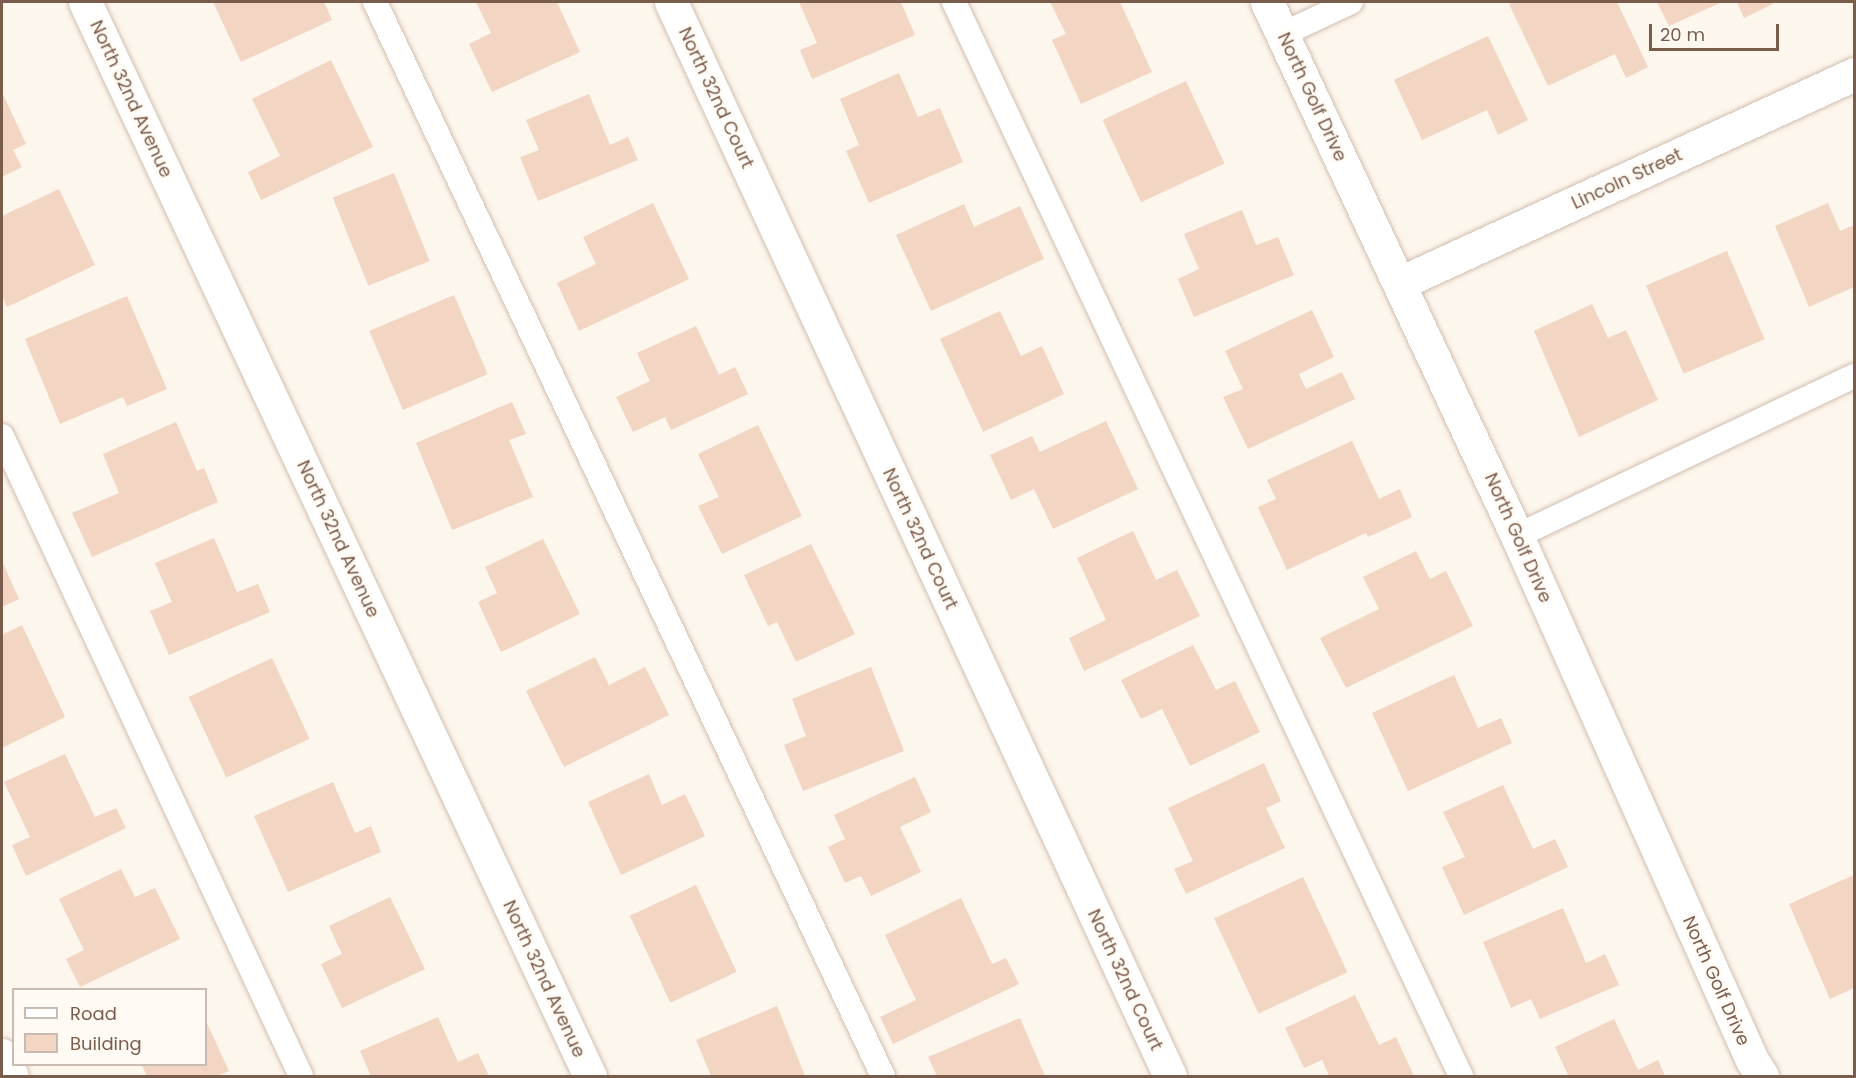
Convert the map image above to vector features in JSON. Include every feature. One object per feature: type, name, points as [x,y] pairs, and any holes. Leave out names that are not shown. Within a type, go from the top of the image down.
[{"type":"street","name":"North 32nd Avenue","points":[[86,2],[590,1077]]},
{"type":"street","name":"North 32nd Court","points":[[671,2],[1170,1077]]},
{"type":"street","name":"North Golf Drive","points":[[1267,2],[1517,536],[1747,1050],[1762,1077]]},
{"type":"street","name":"Lincoln Street","points":[[1400,283],[1854,74]]},
{"type":"street","points":[[2,1055],[12,1077]]},
{"type":"lane","points":[[375,2],[883,1077]]},
{"type":"lane","points":[[954,2],[1461,1077]]},
{"type":"lane","points":[[1283,34],[1351,2]]},
{"type":"lane","points":[[1517,536],[1854,376]]},
{"type":"lane","points":[[2,436],[301,1077]]},
{"type":"building","points":[[213,2],[324,2],[332,20],[241,62]]},
{"type":"building","points":[[476,2],[557,2],[580,52],[492,92],[469,44],[491,33]]},
{"type":"building","points":[[799,2],[901,2],[915,35],[812,79],[800,50],[817,43]]},
{"type":"building","points":[[1050,2],[1120,2],[1152,72],[1081,104],[1052,40],[1066,34]]},
{"type":"building","points":[[1514,2],[1617,2],[1648,67],[1626,78],[1615,54],[1548,86],[1509,4]]},
{"type":"building","points":[[1657,2],[1722,2],[1669,26]]},
{"type":"building","points":[[1737,2],[1772,2],[1773,4],[1744,18]]},
{"type":"building","points":[[1488,36],[1528,120],[1498,135],[1487,110],[1422,140],[1394,80]]},
{"type":"building","points":[[331,60],[373,147],[261,200],[248,172],[280,156],[252,99]]},
{"type":"building","points":[[899,73],[918,117],[940,108],[963,162],[869,203],[846,151],[859,145],[840,99]]},
{"type":"building","points":[[1186,81],[1224,163],[1141,202],[1103,120]]},
{"type":"building","points":[[2,92],[26,144],[13,150],[22,167],[2,177]]},
{"type":"building","points":[[589,94],[610,145],[628,137],[638,160],[538,201],[520,157],[539,150],[526,120]]},
{"type":"building","points":[[394,173],[430,261],[368,286],[333,198]]},
{"type":"building","points":[[59,189],[95,265],[7,307],[2,296],[2,216]]},
{"type":"building","points":[[653,203],[689,279],[579,331],[557,283],[596,264],[583,237]]},
{"type":"building","points":[[1828,203],[1840,231],[1854,225],[1854,287],[1809,307],[1775,226]]},
{"type":"building","points":[[964,204],[974,227],[1020,206],[1044,259],[931,311],[896,235]]},
{"type":"building","points":[[1242,210],[1256,245],[1278,237],[1294,275],[1194,317],[1178,279],[1199,269],[1184,234]]},
{"type":"building","points":[[1727,251],[1765,339],[1684,374],[1646,285]]},
{"type":"building","points":[[454,295],[488,374],[403,410],[369,331]]},
{"type":"building","points":[[127,296],[167,389],[127,406],[123,397],[60,424],[25,339]]},
{"type":"building","points":[[1592,304],[1608,338],[1626,330],[1658,400],[1579,437],[1534,331]]},
{"type":"building","points":[[1312,310],[1334,357],[1299,374],[1306,389],[1342,372],[1355,399],[1248,449],[1223,397],[1243,389],[1225,351]]},
{"type":"building","points":[[1000,311],[1021,356],[1042,346],[1064,394],[983,432],[940,339]]},
{"type":"building","points":[[696,326],[719,375],[735,367],[748,394],[671,430],[665,417],[633,432],[616,397],[650,381],[637,353]]},
{"type":"building","points":[[512,402],[526,434],[509,440],[533,497],[452,530],[416,443]]},
{"type":"building","points":[[1106,421],[1138,489],[1053,529],[1034,489],[1011,500],[990,455],[1032,436],[1040,452]]},
{"type":"building","points":[[176,422],[197,471],[204,468],[218,502],[92,557],[72,513],[119,493],[103,454]]},
{"type":"building","points":[[758,425],[802,516],[722,554],[698,506],[719,497],[698,454]]},
{"type":"building","points":[[1352,441],[1379,499],[1400,489],[1412,517],[1368,537],[1366,533],[1287,570],[1258,507],[1276,499],[1267,480]]},
{"type":"building","points":[[1133,531],[1156,580],[1177,570],[1200,616],[1084,671],[1069,638],[1106,620],[1077,558]]},
{"type":"building","points":[[214,538],[237,592],[258,584],[270,612],[169,655],[150,611],[172,602],[155,563]]},
{"type":"building","points":[[543,539],[580,614],[501,652],[478,602],[497,593],[485,567]]},
{"type":"building","points":[[811,544],[855,634],[796,662],[777,622],[768,626],[744,575]]},
{"type":"building","points":[[1416,551],[1430,579],[1446,571],[1473,626],[1346,688],[1320,638],[1379,609],[1363,577]]},
{"type":"building","points":[[2,561],[19,599],[2,607]]},
{"type":"building","points":[[22,625],[65,717],[2,748],[2,635]]},
{"type":"building","points":[[1193,645],[1216,690],[1235,681],[1260,732],[1190,766],[1162,709],[1141,719],[1121,680]]},
{"type":"building","points":[[595,657],[609,685],[645,667],[669,715],[564,767],[526,691]]},
{"type":"building","points":[[272,658],[310,739],[226,778],[189,697]]},
{"type":"building","points":[[871,667],[904,751],[803,791],[784,745],[806,736],[792,699]]},
{"type":"building","points":[[1454,675],[1478,728],[1501,718],[1512,743],[1408,791],[1372,713]]},
{"type":"building","points":[[65,754],[95,817],[116,808],[126,828],[26,876],[12,845],[30,837],[4,782]]},
{"type":"building","points":[[1264,763],[1281,801],[1266,808],[1285,848],[1186,894],[1174,869],[1193,861],[1168,808]]},
{"type":"building","points":[[649,774],[662,805],[685,794],[705,836],[621,875],[588,802]]},
{"type":"building","points":[[915,777],[931,812],[900,827],[921,872],[871,896],[861,876],[845,883],[828,847],[845,839],[834,815]]},
{"type":"building","points":[[333,782],[355,833],[371,826],[381,852],[288,892],[254,816]]},
{"type":"building","points":[[1503,785],[1533,849],[1555,839],[1568,867],[1464,915],[1442,867],[1465,857],[1443,812]]},
{"type":"building","points":[[121,869],[135,897],[155,888],[180,939],[80,987],[66,959],[84,950],[59,899]]},
{"type":"building","points":[[1854,875],[1854,988],[1830,999],[1789,904]]},
{"type":"building","points":[[1303,877],[1347,972],[1259,1014],[1214,918]]},
{"type":"building","points":[[696,885],[737,972],[670,1003],[630,916]]},
{"type":"building","points":[[390,897],[425,969],[342,1008],[321,964],[342,954],[329,926]]},
{"type":"building","points":[[961,898],[992,964],[1006,958],[1019,984],[893,1044],[880,1017],[916,1000],[885,935]]},
{"type":"building","points":[[1563,908],[1586,963],[1605,954],[1619,985],[1540,1019],[1531,999],[1511,1008],[1483,942]]},
{"type":"building","points":[[1355,995],[1379,1045],[1396,1037],[1414,1076],[1329,1076],[1322,1060],[1304,1068],[1285,1028]]},
{"type":"building","points":[[777,1006],[805,1076],[711,1076],[696,1040]]},
{"type":"building","points":[[438,1017],[458,1062],[478,1053],[489,1076],[371,1076],[360,1051]]},
{"type":"building","points":[[1020,1018],[1045,1076],[937,1076],[928,1057]]},
{"type":"building","points":[[1614,1019],[1638,1070],[1658,1060],[1665,1076],[1564,1076],[1568,1075],[1555,1047]]},
{"type":"building","points":[[207,1023],[229,1071],[216,1076],[147,1076],[142,1066],[207,1066]]}]
